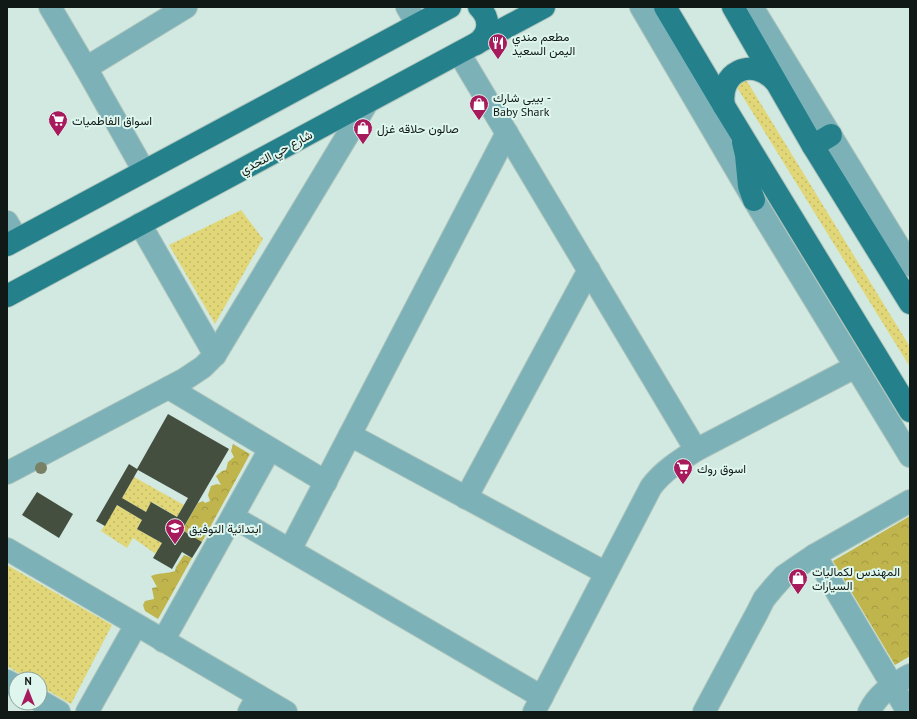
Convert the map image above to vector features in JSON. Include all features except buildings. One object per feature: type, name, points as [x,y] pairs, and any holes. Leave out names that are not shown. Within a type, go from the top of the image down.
[{"type":"main road","points":[[10,235],[144,171],[412,16],[450,7]]},
{"type":"main road","points":[[468,48],[481,40],[487,29],[486,16],[479,7]]},
{"type":"main road","name":"شارع حي التحدي","points":[[7,296],[544,7]]},
{"type":"main road","points":[[665,7],[910,411]]},
{"type":"main road","points":[[733,7],[775,81]]},
{"type":"main road","points":[[724,106],[722,98],[723,90],[726,82],[732,76],[746,69],[755,69],[770,75],[822,140],[910,303]]},
{"type":"main road","points":[[736,124],[745,148],[749,186],[754,200]]},
{"type":"street","points":[[50,7],[144,171]]},
{"type":"street","points":[[86,68],[186,7]]},
{"type":"street","points":[[641,7],[754,200],[910,456]]},
{"type":"street","points":[[752,7],[822,140],[910,265]]},
{"type":"street","points":[[468,48],[507,133],[696,450]]},
{"type":"street","points":[[7,473],[185,379],[203,367],[215,355],[367,102]]},
{"type":"street","points":[[290,550],[507,133]]},
{"type":"street","points":[[140,224],[215,355]]},
{"type":"street","points":[[466,498],[589,270]]},
{"type":"street","points":[[232,517],[290,550],[538,704],[651,487],[665,471],[696,450],[856,367]]},
{"type":"street","points":[[169,388],[326,482]]},
{"type":"street","points":[[350,435],[606,573]]},
{"type":"street","points":[[163,641],[270,448]]},
{"type":"street","points":[[704,712],[764,599],[784,576],[816,554],[910,501]]},
{"type":"street","points":[[7,550],[163,641],[254,704],[286,712]]},
{"type":"street","points":[[816,554],[901,680],[908,712]]},
{"type":"street","points":[[87,712],[136,625]]},
{"type":"street","points":[[869,712],[877,699],[884,692],[901,680]]},
{"type":"street","points":[[48,706],[59,712]]},
{"type":"shaded area","points":[[745,78],[910,347],[910,367],[735,84]]},
{"type":"shaded area","points":[[241,210],[263,239],[215,324],[169,245]]},
{"type":"shaded area","points":[[134,477],[184,505],[177,517],[152,502],[146,512],[122,498]]},
{"type":"shaded area","points":[[117,505],[142,520],[137,529],[162,543],[156,554],[133,538],[127,548],[101,531]]},
{"type":"shaded area","points":[[7,565],[112,625],[71,704],[48,691],[48,671],[15,671],[7,666]]},
{"type":"green space","points":[[233,444],[250,454],[202,542],[182,530],[198,503],[210,501],[208,495],[211,486],[217,484],[221,485],[216,476],[222,471],[226,470],[228,462],[234,457],[231,451]]},
{"type":"green space","points":[[910,516],[910,656],[895,665],[833,561]]},
{"type":"green space","points":[[184,555],[192,558],[158,619],[145,611],[143,605],[145,601],[154,599],[152,588],[157,587],[151,576],[175,571]]},
{"type":"place","name":"مطعم مندي اليمن السعيد","points":[[498,60]]},
{"type":"place","name":"بيبي شارك - Baby Shark","points":[[479,121]]},
{"type":"place","name":"اسواق الفاطميات","points":[[58,137]]},
{"type":"place","name":"صالون حلاقه غزل","points":[[363,145]]},
{"type":"place","name":"اسوق روك","points":[[683,485]]},
{"type":"place","name":"ابتدائية التوفيق","points":[[175,545]]},
{"type":"place","name":"المهندس لكماليات السيارات","points":[[798,595]]}]
